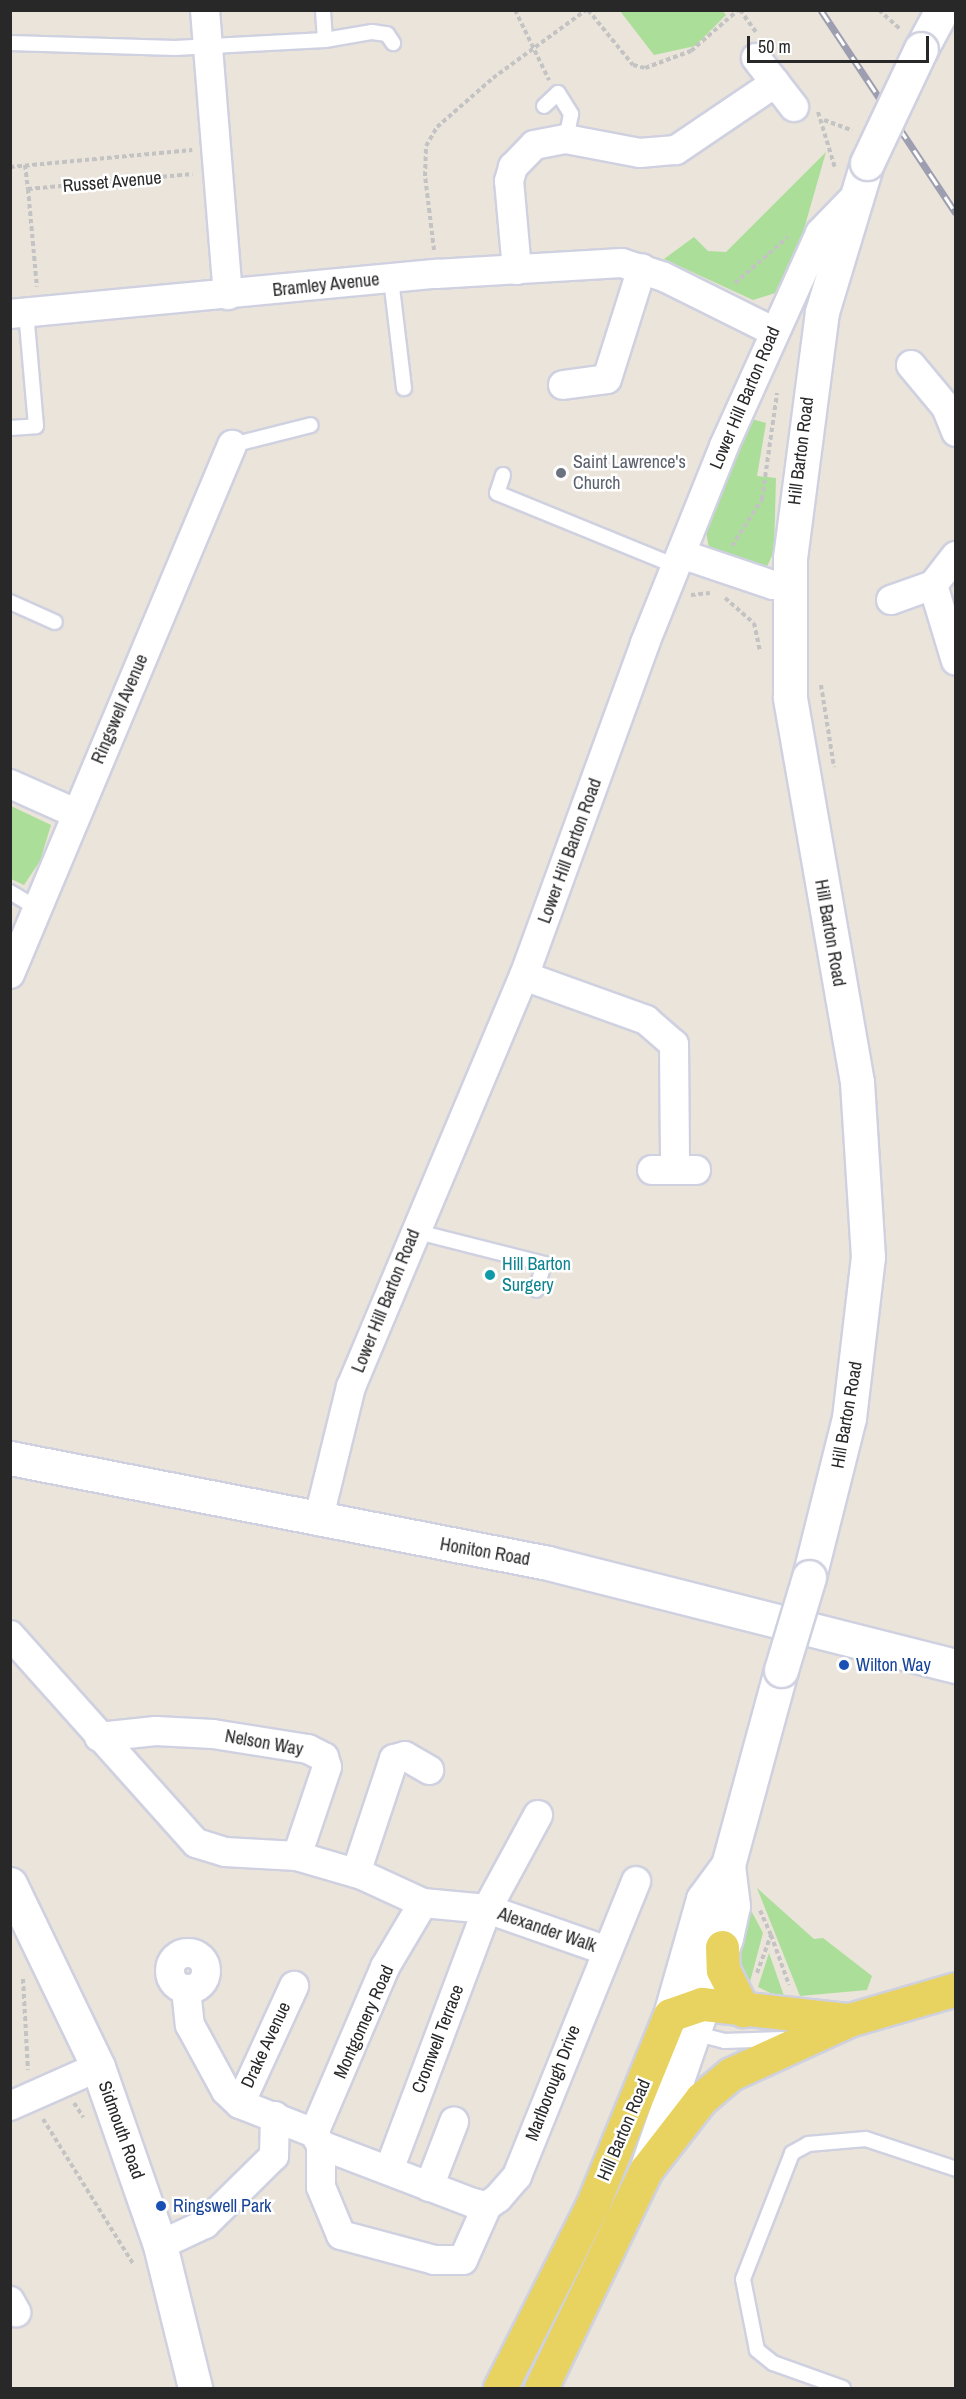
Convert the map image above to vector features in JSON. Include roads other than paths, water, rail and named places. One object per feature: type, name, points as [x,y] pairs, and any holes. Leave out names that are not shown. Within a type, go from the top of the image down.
[{"type":"main road","name":"Hill Barton Road","points":[[541,2388],[646,2170],[652,2140],[689,2018],[703,1899],[728,1865],[808,1577],[849,1418],[868,1257],[856,1082],[790,697],[794,497],[822,312],[854,198],[913,40],[942,10]]},
{"type":"main road","name":"Honiton Road","points":[[10,1458],[318,1521],[548,1563],[956,1666]]},
{"type":"main road","name":"Hill Barton Road","points":[[500,2388],[689,2018],[722,1947],[733,1906],[728,1865]]},
{"type":"main road","name":"Sidmouth Road","points":[[10,1884],[98,2067],[160,2246],[195,2388]]},
{"type":"main road","points":[[722,1947],[723,1970],[748,1997]]},
{"type":"main road","points":[[646,2170],[701,2099],[731,2074],[849,2020],[956,1989]]},
{"type":"main road","points":[[689,2018],[748,1997],[849,2020]]},
{"type":"street","points":[[204,10],[219,160],[228,295]]},
{"type":"street","points":[[756,58],[794,107]]},
{"type":"street","points":[[517,270],[509,182],[513,167],[534,145],[566,139],[640,153],[676,150],[775,83]]},
{"type":"street","name":"Lower Hill Barton Road","points":[[318,1521],[351,1387],[414,1231],[524,976],[678,560],[773,331],[820,233],[854,198]]},
{"type":"street","name":"Bramley Avenue","points":[[25,312],[436,274],[601,263],[642,268],[773,331]]},
{"type":"street","points":[[563,385],[607,379],[642,268]]},
{"type":"street","points":[[911,365],[946,407],[956,432]]},
{"type":"street","name":"Ringswell Avenue","points":[[10,974],[75,813],[232,445]]},
{"type":"street","points":[[891,600],[933,585],[956,556]]},
{"type":"street","points":[[678,560],[792,586]]},
{"type":"street","points":[[933,585],[956,661]]},
{"type":"street","points":[[10,783],[75,813]]},
{"type":"street","points":[[524,976],[646,1020],[674,1044],[674,1169]]},
{"type":"street","points":[[10,1635],[196,1843],[225,1852],[297,1856],[356,1873],[394,1759],[405,1756],[429,1770]]},
{"type":"street","name":"Nelson Way","points":[[99,1737],[156,1731],[213,1734],[308,1749],[324,1757],[327,1767],[297,1856]]},
{"type":"street","name":"Cromwell Terrace","points":[[389,2170],[487,1909],[538,1815]]},
{"type":"street","name":"Alexander Walk","points":[[356,1873],[423,1903],[487,1909],[605,1950],[636,1881]]},
{"type":"street","name":"Montgomery Road","points":[[313,2135],[385,1967],[423,1903]]},
{"type":"street","name":"Marlborough Drive","points":[[313,2135],[321,2187],[341,2235],[423,2258],[463,2260],[487,2206],[517,2176],[605,1950]]},
{"type":"street","name":"Drake Avenue","points":[[240,2104],[294,1986]]},
{"type":"street","name":"Drake Avenue","points":[[186,1989],[190,2025],[226,2091],[240,2104],[275,2116],[313,2135]]},
{"type":"street","points":[[20,2102],[98,2067]]},
{"type":"street","points":[[274,2156],[275,2116]]},
{"type":"street","points":[[429,2187],[454,2122]]},
{"type":"street","points":[[160,2246],[205,2224],[274,2156],[313,2135],[429,2187],[487,2206]]},
{"type":"lane","points":[[323,10],[325,40]]},
{"type":"lane","points":[[10,43],[124,48],[325,40],[372,33],[387,34],[393,43]]},
{"type":"lane","points":[[544,106],[558,93],[571,114],[566,139]]},
{"type":"lane","points":[[391,279],[404,388]]},
{"type":"lane","points":[[10,428],[36,426],[25,312]]},
{"type":"lane","points":[[232,445],[311,425]]},
{"type":"lane","points":[[503,475],[497,493],[678,560]]},
{"type":"lane","points":[[10,602],[55,622]]},
{"type":"lane","points":[[10,892],[37,908]]},
{"type":"lane","points":[[414,1231],[544,1264],[536,1290]]},
{"type":"lane","points":[[689,2018],[724,2041],[812,2036]]},
{"type":"lane","points":[[843,2388],[773,2362],[757,2350],[743,2279],[792,2153],[817,2142],[866,2139],[956,2169]]},
{"type":"railway","points":[[821,10],[956,213]]},
{"type":"place","name":"Saint Lawrence's Church","points":[[561,473]]},
{"type":"place","name":"Hill Barton Surgery","points":[[490,1275]]},
{"type":"place","name":"Wilton Way","points":[[844,1665]]},
{"type":"place","name":"Ringswell Park","points":[[161,2206]]}]
